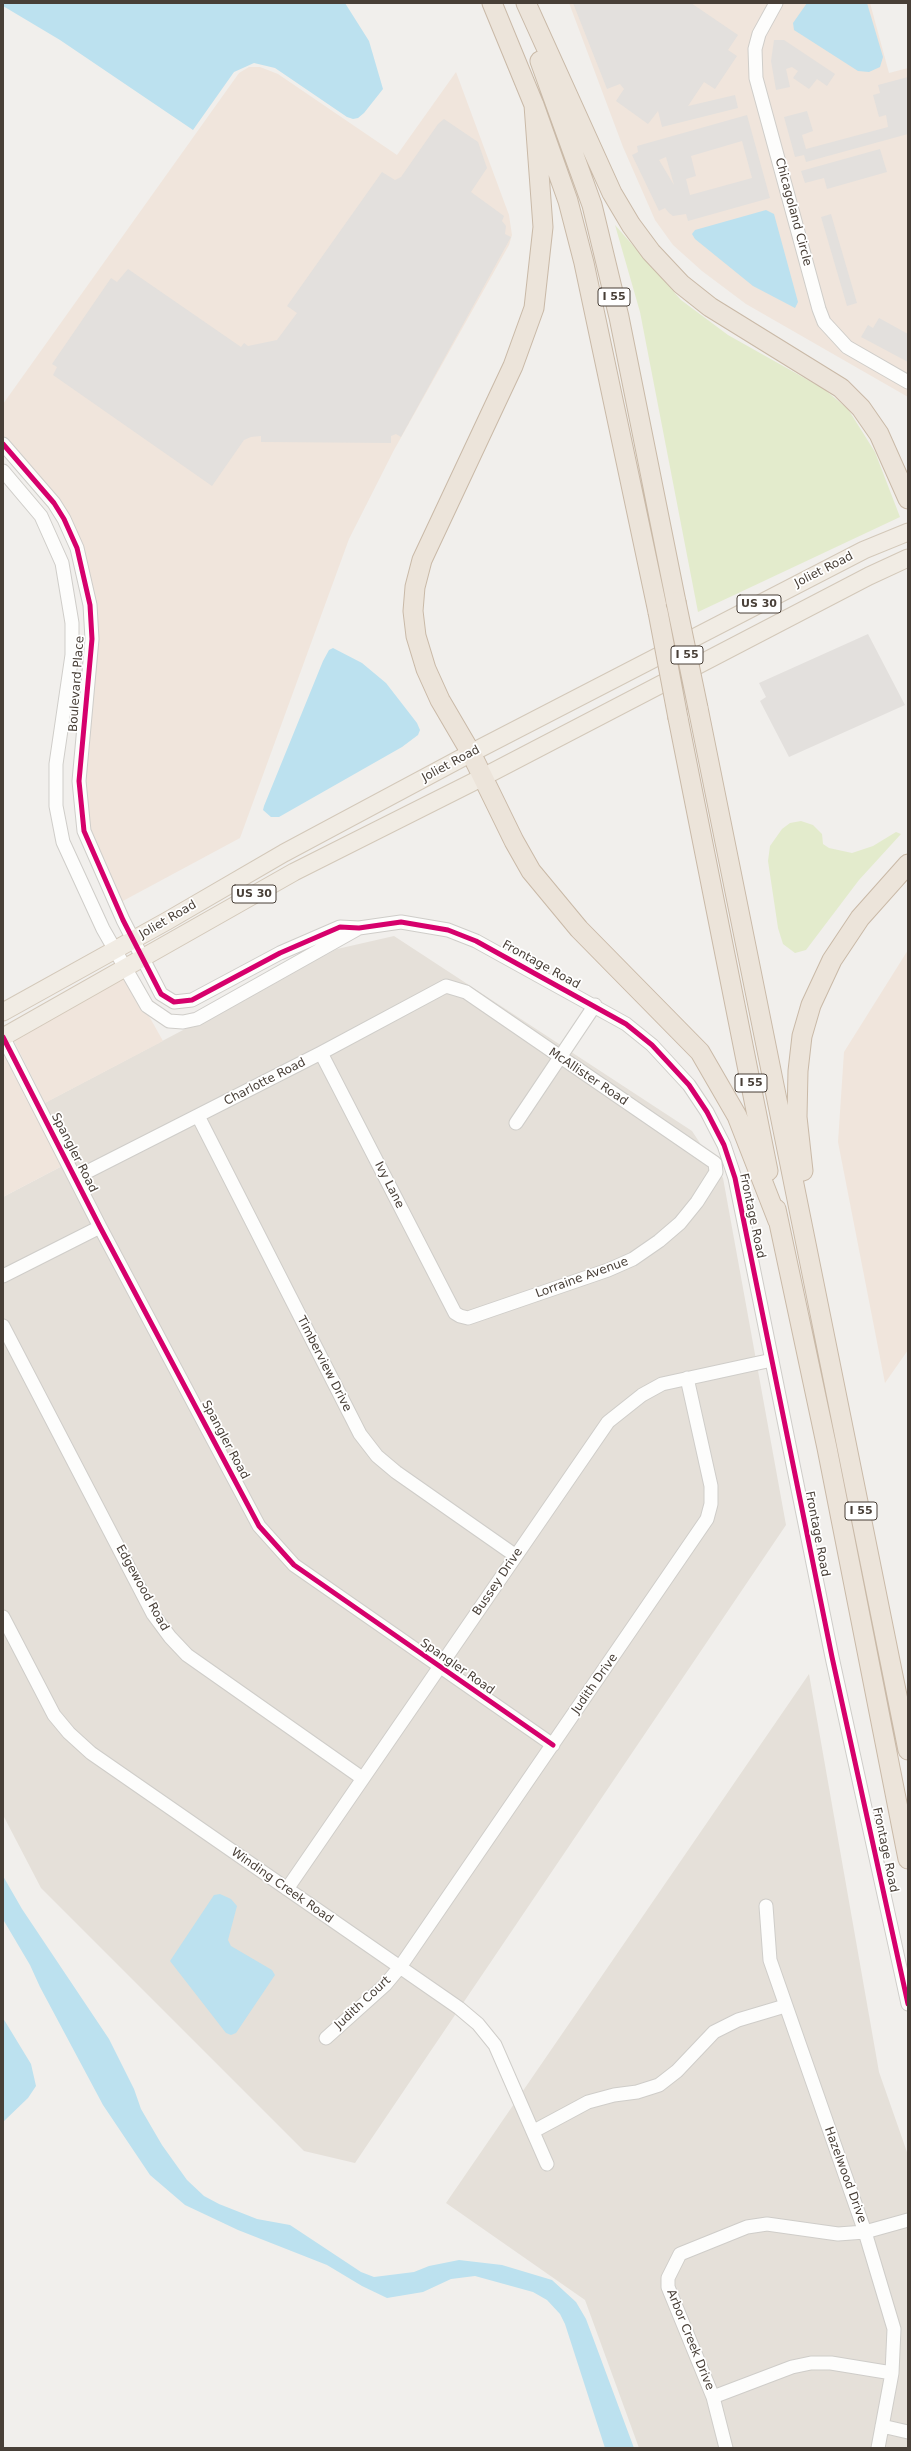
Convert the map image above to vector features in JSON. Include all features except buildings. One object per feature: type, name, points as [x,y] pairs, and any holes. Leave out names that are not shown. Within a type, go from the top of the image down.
[{"type":"highway","name":"I 55","points":[[492,3],[534,105],[568,201],[584,263],[658,612],[778,1221],[827,1448],[908,1859]]},
{"type":"highway","name":"I 55","points":[[516,3],[553,93],[592,205],[619,317],[813,1272],[908,1750]]},
{"type":"highway","points":[[526,3],[612,193],[631,225],[651,252],[681,284],[710,307],[841,388],[861,408],[880,434],[908,499]]},
{"type":"highway","points":[[534,105],[543,227],[534,308],[513,366],[428,542],[422,560],[415,593],[413,611],[416,636],[426,669],[440,700],[471,753],[514,841],[532,871],[553,900],[579,929],[700,1052],[737,1116],[778,1221]]},
{"type":"highway","points":[[813,1272],[797,1117],[798,1071],[802,1036],[811,1005],[832,960],[860,918],[908,864]]},
{"type":"main road","name":"Joliet Road","points":[[3,1012],[133,940],[284,852],[471,753],[864,550],[908,532]]},
{"type":"main road","name":"Joliet Road","points":[[3,1037],[294,872],[482,777],[869,576],[908,558]]},
{"type":"street","name":"Chicagoland Circle","points":[[776,3],[759,34],[756,49],[756,78],[819,309],[824,322],[847,347],[908,382]]},
{"type":"street","name":"Boulevard Place","points":[[3,444],[54,502],[64,520],[82,565],[90,605],[92,639],[79,780],[80,809],[84,831],[92,853],[133,940]]},
{"type":"street","name":"Boulevard Place","points":[[3,471],[41,516],[62,563],[72,623],[72,656],[56,764],[56,806],[62,842],[114,950]]},
{"type":"street","name":"Frontage Road","points":[[133,940],[161,994],[174,1002],[192,1000],[280,953],[340,927],[358,928],[401,922],[448,930],[476,941],[595,1005],[626,1024],[658,1050],[689,1085],[724,1144],[735,1178],[832,1657],[908,2004]]},
{"type":"street","name":"Frontage Road","points":[[114,950],[146,1006],[168,1021],[183,1022],[196,1019],[358,928]]},
{"type":"street","name":"Charlotte Road","points":[[75,1178],[321,1053],[446,986],[454,986]]},
{"type":"street","name":"McAllister Road","points":[[454,986],[466,992],[715,1163],[716,1172]]},
{"type":"street","points":[[516,1123],[595,1005]]},
{"type":"street","name":"Spangler Road","points":[[3,1037],[100,1227],[259,1526],[294,1565],[552,1745]]},
{"type":"street","name":"Ivy Lane","points":[[321,1053],[455,1313],[460,1316]]},
{"type":"street","name":"Timberview Drive","points":[[198,1116],[360,1434],[377,1456],[396,1472],[516,1556]]},
{"type":"street","name":"Lorraine Avenue","points":[[460,1316],[468,1318],[608,1270],[633,1259],[659,1241],[680,1223],[697,1202],[716,1172]]},
{"type":"street","points":[[3,1276],[100,1227]]},
{"type":"street","name":"Edgewood Road","points":[[3,1326],[154,1614],[170,1637],[187,1655],[362,1778]]},
{"type":"street","name":"Bussey Drive","points":[[286,1889],[608,1422],[642,1395],[655,1387],[688,1378],[772,1360]]},
{"type":"street","name":"Judith Drive","points":[[400,1967],[707,1519],[711,1504],[711,1486],[688,1378]]},
{"type":"street","name":"Winding Creek Road","points":[[3,1617],[54,1715],[69,1733],[91,1753],[459,2008],[478,2024],[495,2045],[547,2164]]},
{"type":"street","name":"Hazelwood Drive","points":[[766,1906],[770,1960],[865,2232],[894,2329],[892,2373],[878,2448]]},
{"type":"street","name":"Judith Court","points":[[326,2038],[385,1985],[400,1967]]},
{"type":"street","points":[[534,2132],[588,2102],[614,2095],[637,2092],[659,2085],[677,2071],[714,2032],[738,2020],[785,2006]]},
{"type":"street","name":"Arbor Creek Drive","points":[[726,2448],[713,2397],[668,2287],[668,2278],[680,2254],[747,2227],[767,2224],[838,2234],[865,2232],[908,2220]]},
{"type":"street","points":[[713,2397],[792,2368],[810,2363],[831,2363],[892,2373]]},
{"type":"street","points":[[882,2426],[908,2432]]},
{"type":"shaded area","points":[[569,3],[870,3],[889,73],[908,68],[908,397],[746,304],[702,271],[673,245],[655,220],[623,147]]},
{"type":"shaded area","points":[[573,3],[691,3],[738,35],[728,50],[737,56],[715,89],[704,82],[688,106],[735,95],[738,108],[662,127],[658,111],[648,124],[616,101],[624,89],[620,84],[607,89]]},
{"type":"shaded area","points":[[774,40],[784,40],[835,74],[827,86],[817,79],[809,89],[793,78],[798,71],[792,67],[786,69],[790,87],[776,90],[771,61]]},
{"type":"shaded area","points":[[249,67],[260,67],[278,74],[397,155],[456,72],[509,215],[512,235],[509,245],[394,450],[349,539],[240,838],[121,902],[91,836],[85,797],[96,646],[81,544],[3,440],[3,404],[239,73]]},
{"type":"shaded area","points":[[908,77],[908,134],[806,162],[804,155],[795,157],[784,117],[807,111],[813,131],[802,135],[806,149],[888,127],[886,115],[879,117],[873,95],[880,93],[878,85]]},
{"type":"shaded area","points":[[747,115],[770,198],[688,221],[686,214],[673,216],[665,208],[659,211],[632,155],[638,152],[637,146]],"holes":[[[742,141],[752,178],[690,195],[686,179],[696,176],[691,156]],[[666,157],[674,185],[659,160]]]},
{"type":"shaded area","points":[[444,119],[478,142],[487,168],[471,192],[504,216],[502,221],[506,226],[505,234],[511,237],[401,437],[396,434],[391,436],[391,443],[261,442],[261,436],[251,437],[244,440],[212,486],[53,375],[57,367],[52,364],[111,278],[117,282],[128,269],[241,347],[244,343],[248,346],[277,340],[297,313],[287,306],[382,172],[395,180],[401,177],[438,124]]},
{"type":"shaded area","points":[[880,149],[887,172],[827,189],[824,178],[805,183],[801,171]]},
{"type":"shaded area","points":[[831,214],[857,303],[847,306],[821,217]]},
{"type":"shaded area","points":[[879,318],[908,334],[908,362],[861,337],[868,325],[873,328]]},
{"type":"shaded area","points":[[868,634],[905,705],[789,757],[760,701],[766,697],[759,683]]},
{"type":"shaded area","points":[[394,936],[692,1131],[723,1178],[786,1525],[355,2163],[304,2151],[41,1888],[3,1815],[3,1197],[64,1165],[33,1109],[337,949]]},
{"type":"shaded area","points":[[908,950],[908,1350],[885,1383],[838,1142],[844,1052]]},
{"type":"shaded area","points":[[122,968],[163,1041],[45,1103],[8,1029]]},
{"type":"shaded area","points":[[3,1051],[64,1165],[3,1197]]},
{"type":"shaded area","points":[[809,1674],[879,2072],[908,2155],[908,2448],[639,2448],[585,2300],[446,2203]]},
{"type":"green space","points":[[615,225],[681,300],[728,335],[824,389],[848,409],[875,452],[900,517],[698,612],[640,312]]},
{"type":"green space","points":[[801,821],[813,825],[822,834],[823,844],[829,848],[852,853],[873,846],[896,832],[901,834],[859,880],[806,950],[795,953],[783,944],[778,928],[768,861],[770,846],[782,829],[790,823]]},
{"type":"water","points":[[3,3],[345,3],[369,41],[383,89],[364,113],[358,118],[353,119],[347,117],[275,68],[254,63],[234,72],[193,130],[60,40],[3,6]]},
{"type":"water","points":[[807,3],[867,3],[883,57],[880,67],[869,72],[858,71],[794,30],[793,23]]},
{"type":"water","points":[[766,210],[774,214],[798,302],[795,308],[753,286],[695,239],[692,234],[695,230]]},
{"type":"water","points":[[333,648],[362,663],[386,683],[417,723],[420,730],[418,735],[402,747],[279,817],[271,817],[263,810],[264,806],[323,661],[329,650]]},
{"type":"water","points":[[3,1876],[22,1909],[109,2039],[134,2089],[141,2109],[162,2145],[187,2180],[204,2196],[219,2204],[257,2219],[290,2225],[361,2272],[374,2277],[414,2272],[429,2266],[459,2260],[502,2265],[552,2280],[576,2302],[586,2319],[634,2448],[605,2448],[565,2324],[560,2314],[547,2300],[533,2292],[475,2276],[451,2279],[423,2292],[387,2298],[362,2286],[327,2265],[238,2230],[185,2205],[150,2175],[103,2105],[40,1987],[30,1965],[4,1921]]},
{"type":"water","points":[[220,1894],[231,1899],[237,1906],[228,1940],[231,1946],[272,1970],[275,1975],[236,2033],[231,2035],[226,2033],[170,1961],[214,1895]]},
{"type":"water","points":[[3,2018],[31,2064],[36,2086],[28,2098],[3,2122]]},
{"type":"cycle path","points":[[3,444],[54,503],[64,519],[77,548],[90,605],[92,639],[79,781],[84,831],[123,920],[161,994],[174,1002],[192,1000],[280,953],[340,927],[359,928],[401,922],[448,930],[476,941],[626,1024],[652,1045],[689,1085],[707,1112],[724,1145],[735,1178],[832,1657],[908,2004]]},
{"type":"cycle path","points":[[3,1037],[100,1227],[259,1526],[294,1565],[553,1745]]}]
